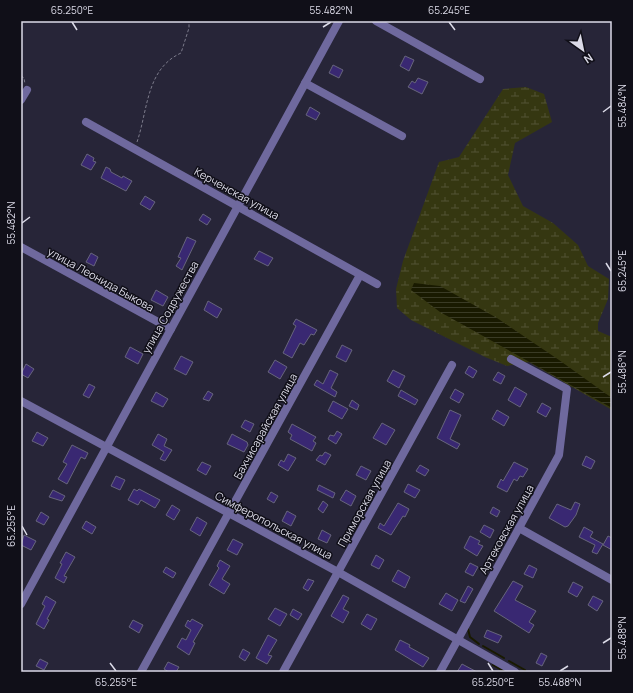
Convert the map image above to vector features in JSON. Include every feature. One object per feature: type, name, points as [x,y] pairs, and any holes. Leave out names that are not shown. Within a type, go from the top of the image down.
[{"type":"street","name":"улица Содружества","points":[[21,604],[339,21]]},
{"type":"street","points":[[376,21],[480,79]]},
{"type":"street","points":[[305,84],[402,136]]},
{"type":"street","points":[[21,100],[27,90]]},
{"type":"street","name":"Керченская улица","points":[[86,122],[377,284]]},
{"type":"street","name":"улица Леонида Быкова","points":[[21,247],[171,329]]},
{"type":"street","name":"Бахчисарайская улица","points":[[141,672],[360,275]]},
{"type":"street","name":"Артековская улица","points":[[440,672],[559,455],[568,389],[511,359]]},
{"type":"street","name":"Приморская улица","points":[[283,672],[452,366]]},
{"type":"street","name":"Симферопольская улица","points":[[21,401],[338,572],[515,672]]},
{"type":"street","points":[[519,528],[612,580]]},
{"type":"path","points":[[135,149],[143,125],[148,96],[154,80],[166,61],[181,53],[189,28],[189,21]]},
{"type":"path","points":[[21,76],[24,78],[27,90]]},
{"type":"green space","points":[[526,87],[544,94],[552,122],[515,143],[508,175],[523,206],[553,223],[578,245],[588,266],[609,279],[608,299],[598,323],[598,331],[612,337],[612,410],[529,362],[507,366],[485,357],[411,320],[397,308],[396,289],[403,261],[439,162],[459,157],[503,89]]},
{"type":"shaded area","points":[[414,283],[440,286],[497,318],[612,398],[612,408],[440,312],[411,290]]},
{"type":"building","points":[[405,56],[414,60],[409,71],[400,66]]},
{"type":"building","points":[[333,65],[343,70],[339,78],[329,73]]},
{"type":"building","points":[[418,78],[428,82],[422,94],[408,87],[412,81],[415,83]]},
{"type":"building","points":[[310,107],[320,113],[316,120],[306,115]]},
{"type":"building","points":[[87,154],[94,158],[93,161],[96,162],[91,170],[81,165]]},
{"type":"building","points":[[106,167],[110,169],[111,172],[122,178],[123,176],[132,181],[126,191],[101,178]]},
{"type":"building","points":[[145,196],[155,202],[150,210],[140,204]]},
{"type":"building","points":[[203,214],[211,219],[207,225],[199,220]]},
{"type":"building","points":[[187,237],[196,241],[182,270],[176,266],[181,258],[178,257]]},
{"type":"building","points":[[259,251],[273,258],[268,266],[254,259]]},
{"type":"building","points":[[91,253],[98,257],[94,266],[86,262]]},
{"type":"building","points":[[156,290],[168,297],[163,306],[151,300]]},
{"type":"building","points":[[208,301],[222,309],[217,318],[204,310]]},
{"type":"building","points":[[296,319],[317,330],[314,335],[311,334],[304,345],[300,343],[292,358],[283,353],[296,326],[293,324]]},
{"type":"building","points":[[342,345],[352,350],[346,362],[336,357]]},
{"type":"building","points":[[130,347],[143,354],[138,364],[125,357]]},
{"type":"building","points":[[181,356],[193,362],[186,375],[174,369]]},
{"type":"building","points":[[275,360],[287,367],[280,379],[268,372]]},
{"type":"building","points":[[26,364],[34,369],[28,378],[21,374]]},
{"type":"building","points":[[469,366],[477,371],[473,378],[465,373]]},
{"type":"building","points":[[330,370],[338,374],[331,388],[337,392],[335,397],[314,385],[317,380],[323,384]]},
{"type":"building","points":[[393,370],[405,376],[399,388],[387,381]]},
{"type":"building","points":[[498,372],[505,376],[501,384],[493,380]]},
{"type":"building","points":[[89,384],[95,387],[89,398],[83,395]]},
{"type":"building","points":[[515,387],[527,394],[520,407],[508,400]]},
{"type":"building","points":[[455,389],[464,394],[459,403],[450,398]]},
{"type":"building","points":[[401,390],[418,400],[415,405],[398,396]]},
{"type":"building","points":[[208,391],[213,394],[209,401],[203,399]]},
{"type":"building","points":[[156,392],[168,399],[163,407],[151,401]]},
{"type":"building","points":[[352,400],[359,405],[357,410],[349,406]]},
{"type":"building","points":[[333,401],[348,409],[342,419],[328,411]]},
{"type":"building","points":[[542,403],[551,408],[546,417],[537,412]]},
{"type":"building","points":[[450,410],[461,415],[450,439],[460,444],[457,449],[437,438]]},
{"type":"building","points":[[497,410],[509,417],[504,426],[492,419]]},
{"type":"building","points":[[245,420],[254,424],[250,432],[241,427]]},
{"type":"building","points":[[382,423],[395,430],[386,445],[373,438]]},
{"type":"building","points":[[292,424],[316,437],[313,441],[316,443],[312,451],[290,439],[292,435],[288,432]]},
{"type":"building","points":[[337,431],[342,434],[336,444],[328,439],[330,435],[334,436]]},
{"type":"building","points":[[37,432],[48,438],[43,446],[32,441]]},
{"type":"building","points":[[158,434],[167,439],[164,446],[172,450],[165,461],[160,459],[164,452],[152,445]]},
{"type":"building","points":[[232,434],[247,442],[248,445],[244,452],[227,444]]},
{"type":"building","points":[[72,445],[88,453],[85,459],[81,457],[67,484],[58,479],[67,464],[63,462]]},
{"type":"building","points":[[325,452],[331,455],[325,465],[316,460]]},
{"type":"building","points":[[288,454],[296,458],[288,471],[278,465],[281,460],[284,462]]},
{"type":"building","points":[[586,456],[595,461],[591,469],[582,465]]},
{"type":"building","points":[[202,462],[211,466],[206,475],[197,470]]},
{"type":"building","points":[[514,462],[528,469],[523,477],[520,476],[517,481],[514,479],[507,492],[497,487],[501,479],[503,481]]},
{"type":"building","points":[[420,465],[429,470],[425,476],[416,471]]},
{"type":"building","points":[[361,466],[371,471],[366,480],[356,475]]},
{"type":"building","points":[[116,476],[125,480],[120,490],[111,486]]},
{"type":"building","points":[[408,484],[420,490],[415,498],[404,492]]},
{"type":"building","points":[[319,485],[335,493],[333,498],[317,490]]},
{"type":"building","points":[[134,489],[137,491],[139,489],[160,500],[155,508],[141,500],[138,505],[128,500]]},
{"type":"building","points":[[53,490],[65,496],[62,501],[49,497]]},
{"type":"building","points":[[346,490],[356,496],[351,506],[340,500]]},
{"type":"building","points":[[271,492],[278,496],[274,503],[267,499]]},
{"type":"building","points":[[323,501],[328,505],[323,513],[318,509]]},
{"type":"building","points":[[575,502],[580,504],[576,515],[568,526],[565,527],[549,518],[557,504],[571,510]]},
{"type":"building","points":[[398,503],[409,509],[405,517],[403,516],[391,535],[378,528],[380,523],[384,526]]},
{"type":"building","points":[[172,505],[180,510],[174,520],[166,515]]},
{"type":"building","points":[[493,507],[500,511],[497,517],[490,513]]},
{"type":"building","points":[[287,511],[296,516],[291,526],[282,521]]},
{"type":"building","points":[[41,512],[49,517],[44,525],[36,521]]},
{"type":"building","points":[[197,517],[207,523],[200,536],[190,530]]},
{"type":"building","points":[[86,521],[96,527],[92,534],[82,528]]},
{"type":"building","points":[[484,525],[494,530],[490,538],[480,532]]},
{"type":"building","points":[[584,527],[593,532],[590,537],[603,544],[597,554],[592,552],[595,545],[579,537]]},
{"type":"building","points":[[322,530],[331,535],[327,543],[318,539]]},
{"type":"building","points":[[24,535],[36,541],[31,550],[21,545]]},
{"type":"building","points":[[470,536],[480,541],[478,544],[483,546],[477,556],[464,548]]},
{"type":"building","points":[[608,536],[612,538],[612,550],[603,545]]},
{"type":"building","points":[[233,539],[243,544],[237,555],[227,550]]},
{"type":"building","points":[[66,552],[75,557],[64,576],[67,577],[64,583],[55,578],[62,564],[60,563]]},
{"type":"building","points":[[376,555],[384,560],[379,569],[371,565]]},
{"type":"building","points":[[220,560],[230,566],[222,579],[230,584],[224,594],[209,585],[219,568],[217,566]]},
{"type":"building","points":[[470,563],[478,567],[473,576],[465,572]]},
{"type":"building","points":[[529,565],[537,569],[533,578],[524,574]]},
{"type":"building","points":[[166,567],[176,573],[173,578],[163,572]]},
{"type":"building","points":[[398,570],[410,577],[405,588],[392,581]]},
{"type":"building","points":[[308,579],[314,581],[308,591],[303,588]]},
{"type":"building","points":[[513,581],[523,586],[515,600],[536,611],[529,622],[534,625],[529,633],[494,611]]},
{"type":"building","points":[[573,582],[583,587],[577,597],[568,592]]},
{"type":"building","points":[[468,586],[473,589],[465,603],[460,601]]},
{"type":"building","points":[[446,593],[458,600],[452,611],[439,604]]},
{"type":"building","points":[[343,595],[349,598],[343,609],[349,612],[343,623],[331,616]]},
{"type":"building","points":[[46,596],[56,602],[47,619],[49,620],[44,629],[36,624],[45,606],[42,604]]},
{"type":"building","points":[[593,596],[603,601],[597,611],[588,605]]},
{"type":"building","points":[[275,608],[287,614],[280,626],[268,619]]},
{"type":"building","points":[[293,609],[302,614],[298,620],[290,615]]},
{"type":"building","points":[[367,614],[377,619],[371,630],[361,624]]},
{"type":"building","points":[[192,619],[203,625],[193,642],[195,643],[189,655],[177,647],[182,638],[186,640],[191,630],[185,626],[188,620],[190,622]]},
{"type":"building","points":[[133,620],[143,625],[139,633],[129,627]]},
{"type":"building","points":[[487,630],[502,636],[498,643],[484,637]]},
{"type":"building","points":[[268,635],[277,640],[268,655],[272,656],[267,664],[256,658]]},
{"type":"building","points":[[400,640],[410,645],[409,647],[429,658],[423,667],[395,650]]},
{"type":"building","points":[[243,649],[250,653],[245,661],[239,657]]},
{"type":"building","points":[[541,653],[547,656],[542,666],[536,663]]},
{"type":"building","points":[[40,659],[48,663],[44,670],[36,666]]},
{"type":"building","points":[[168,662],[179,667],[176,672],[169,672],[164,669]]},
{"type":"building","points":[[462,664],[477,672],[457,672]]},
{"type":"waterway","points":[[468,629],[470,637],[479,644]]},
{"type":"waterway","points":[[483,646],[504,658]]},
{"type":"waterway","points":[[509,661],[525,670]]},
{"type":"waterway","points":[[493,665],[505,672]]}]
